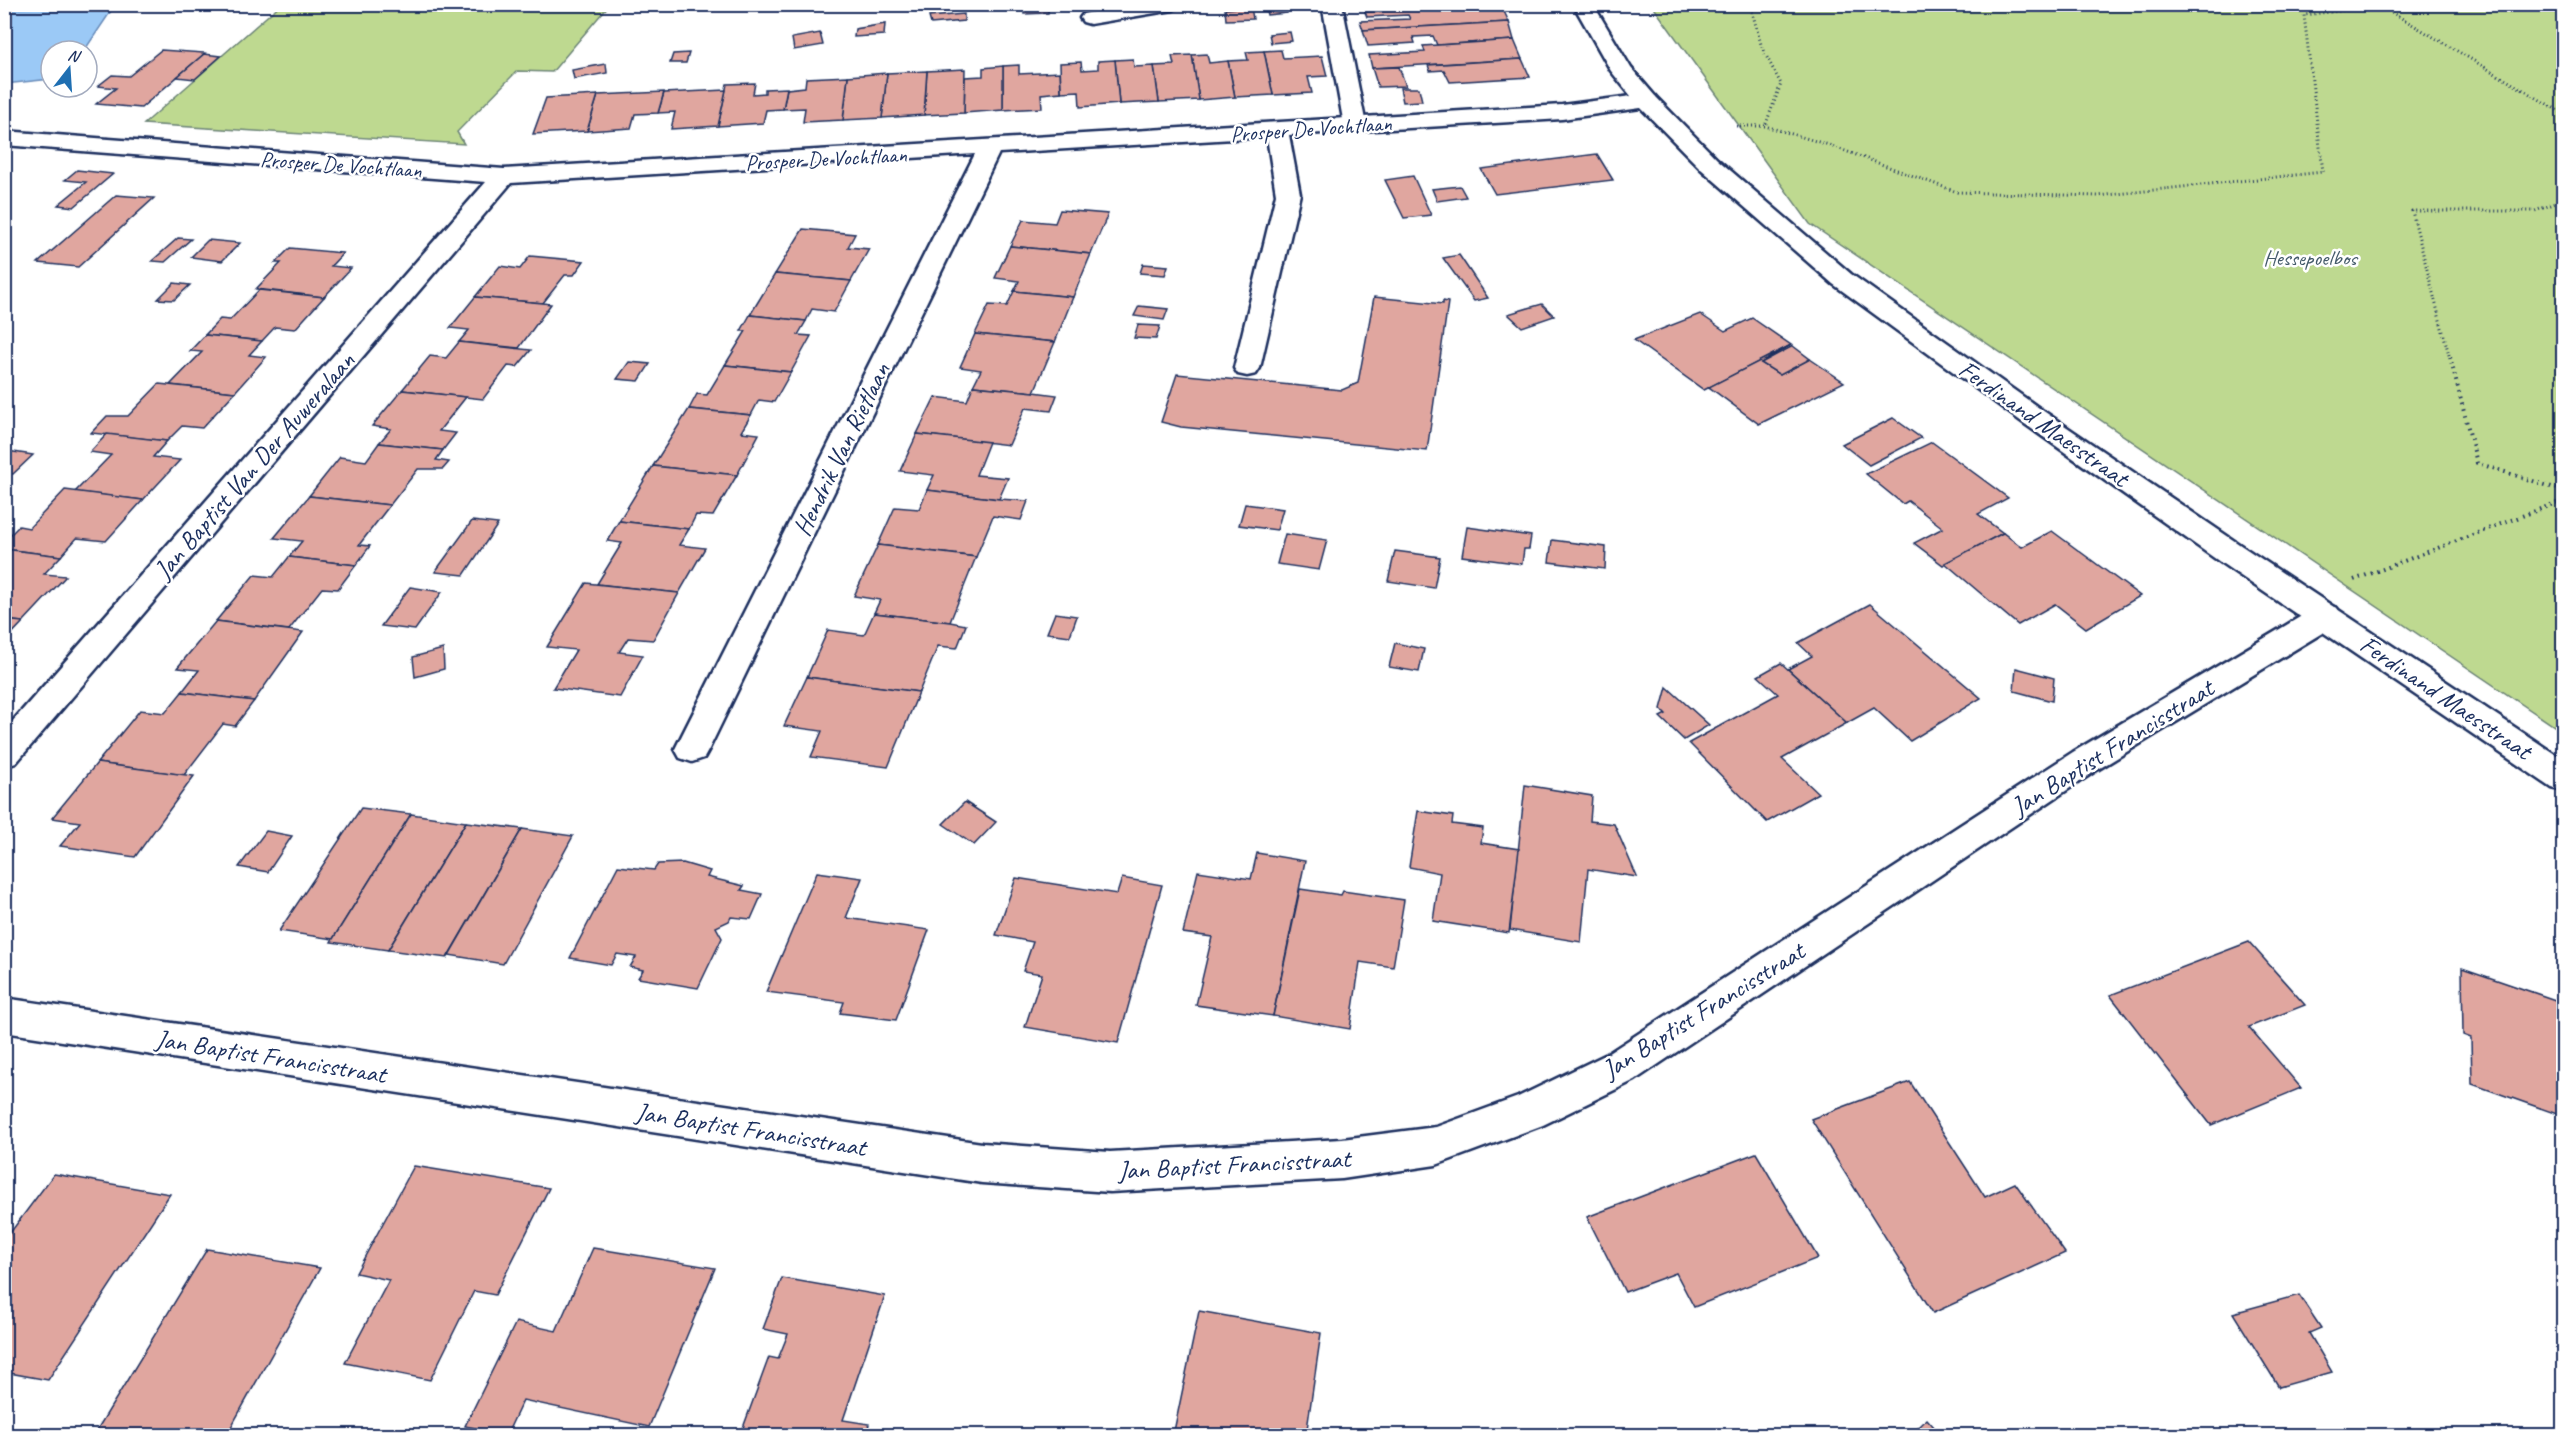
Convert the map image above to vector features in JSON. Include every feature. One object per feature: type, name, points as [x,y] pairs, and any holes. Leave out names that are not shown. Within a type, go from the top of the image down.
[{"type":"street","points":[[1090,18],[1173,4]]},
{"type":"street","points":[[1332,4],[1355,125]]},
{"type":"street","name":"Ferdinand Maesstraat","points":[[1583,4],[1622,71],[1647,101],[1709,164],[1842,279],[2032,416],[2231,554],[2564,778]]},
{"type":"street","name":"Prosper De Vochtlaan","points":[[4,138],[504,176],[1562,112],[1647,101]]},
{"type":"street","points":[[1247,368],[1288,194],[1277,130]]},
{"type":"street","name":"Hendrik Van Rietlaan","points":[[692,749],[990,148]]},
{"type":"street","name":"Jan Baptist Van Der Auweralaan","points":[[4,754],[504,176]]},
{"type":"street","name":"Jan Baptist Francisstraat","points":[[4,1015],[982,1163],[1110,1172],[1342,1159],[1436,1146],[1529,1112],[1621,1066],[2085,761],[2326,616]]},
{"type":"path","points":[[1750,4],[1762,48],[1781,84],[1765,126]]},
{"type":"path","points":[[1672,126],[1765,126],[1829,145],[1957,192],[2098,196],[2324,172],[2304,15],[2380,5],[2564,114]]},
{"type":"path","points":[[2564,200],[2535,211],[2412,211],[2477,464],[2564,491]]},
{"type":"path","points":[[2326,616],[2332,589],[2564,500]]},
{"type":"green space","points":[[281,4],[609,5],[552,72],[517,71],[457,132],[464,144],[144,124]]},
{"type":"green space","name":"Hessepoelbos","points":[[1652,5],[2563,5],[2563,732],[1810,224]]},
{"type":"water","points":[[90,4],[113,8],[92,39],[39,39],[39,80],[5,84],[5,9]]},
{"type":"building","points":[[1025,4],[1049,4],[1048,13],[1024,14]]},
{"type":"building","points":[[1064,4],[1100,4],[1064,10]]},
{"type":"building","points":[[1422,4],[1501,4],[1501,5],[1424,9]]},
{"type":"building","points":[[1286,5],[1287,13],[1267,15],[1265,6]]},
{"type":"building","points":[[1501,5],[1509,22],[1363,30],[1360,21],[1410,19],[1408,15],[1367,17],[1365,12]]},
{"type":"building","points":[[1251,7],[1253,19],[1226,20],[1225,9]]},
{"type":"building","points":[[964,14],[964,21],[931,24],[929,17]]},
{"type":"building","points":[[1509,22],[1514,40],[1437,45],[1433,36],[1413,37],[1415,43],[1368,46],[1363,30]]},
{"type":"building","points":[[885,24],[884,35],[854,37],[855,29]]},
{"type":"building","points":[[1290,32],[1292,41],[1271,43],[1269,34]]},
{"type":"building","points":[[820,33],[823,45],[794,50],[792,38]]},
{"type":"building","points":[[1514,40],[1522,59],[1372,68],[1369,55],[1425,52],[1423,46]]},
{"type":"building","points":[[161,50],[205,53],[141,108],[96,104],[116,88],[99,85],[112,75],[129,76]]},
{"type":"building","points":[[1281,50],[1283,58],[1322,56],[1327,76],[1308,77],[1312,93],[1273,95],[1264,51]]},
{"type":"building","points":[[1264,51],[1273,95],[1235,97],[1228,61],[1248,60],[1246,52]]},
{"type":"building","points":[[689,53],[686,63],[670,63],[673,54]]},
{"type":"building","points":[[204,54],[221,56],[195,79],[177,77]]},
{"type":"building","points":[[1207,54],[1209,63],[1228,61],[1235,97],[1199,100],[1192,55]]},
{"type":"building","points":[[1192,55],[1199,100],[1159,102],[1154,66],[1174,65],[1172,56]]},
{"type":"building","points":[[1133,59],[1134,67],[1154,66],[1159,102],[1119,104],[1115,60]]},
{"type":"building","points":[[1522,59],[1530,77],[1450,82],[1444,70],[1430,71],[1428,65]]},
{"type":"building","points":[[1115,60],[1119,104],[1080,107],[1079,91],[1061,92],[1060,63],[1081,62],[1082,70],[1098,69],[1098,61]]},
{"type":"building","points":[[606,64],[607,73],[574,79],[572,70]]},
{"type":"building","points":[[1019,65],[1019,74],[1060,72],[1061,92],[1041,94],[1042,108],[1003,110],[1003,66]]},
{"type":"building","points":[[1003,66],[1003,110],[964,113],[965,77],[983,76],[983,68]]},
{"type":"building","points":[[1399,67],[1406,86],[1378,87],[1372,68]]},
{"type":"building","points":[[965,69],[964,113],[924,115],[927,71]]},
{"type":"building","points":[[927,71],[924,115],[882,118],[887,73]]},
{"type":"building","points":[[887,73],[882,118],[843,120],[848,76]]},
{"type":"building","points":[[848,76],[843,120],[803,122],[805,108],[783,109],[787,89],[805,87],[806,78]]},
{"type":"building","points":[[755,83],[753,94],[765,93],[765,89],[787,88],[783,109],[766,110],[763,123],[718,126],[727,84]]},
{"type":"building","points":[[1400,88],[1419,88],[1422,101],[1403,102]]},
{"type":"building","points":[[726,90],[718,126],[671,129],[675,112],[658,113],[664,93]]},
{"type":"building","points":[[664,92],[658,113],[635,114],[631,128],[587,131],[598,95]]},
{"type":"building","points":[[598,95],[587,131],[533,134],[546,98]]},
{"type":"building","points":[[1597,154],[1613,180],[1495,194],[1481,169]]},
{"type":"building","points":[[77,170],[113,174],[74,207],[58,205],[86,182],[65,180]]},
{"type":"building","points":[[1413,176],[1431,215],[1404,218],[1385,180]]},
{"type":"building","points":[[1460,186],[1466,197],[1437,201],[1432,189]]},
{"type":"building","points":[[116,195],[154,198],[78,267],[38,263]]},
{"type":"building","points":[[1060,210],[1108,214],[1091,254],[1010,246],[1023,220],[1055,223]]},
{"type":"building","points":[[803,229],[855,234],[848,247],[869,249],[851,281],[775,274]]},
{"type":"building","points":[[178,238],[191,239],[165,262],[152,261]]},
{"type":"building","points":[[208,240],[240,243],[222,261],[191,257]]},
{"type":"building","points":[[1010,246],[1091,254],[1073,297],[1014,291],[1019,281],[995,278]]},
{"type":"building","points":[[290,248],[343,253],[331,266],[351,268],[324,297],[256,289],[281,263],[275,263]]},
{"type":"building","points":[[1459,255],[1488,298],[1474,301],[1443,258]]},
{"type":"building","points":[[530,256],[584,261],[574,275],[565,275],[543,303],[475,297],[500,266],[520,269]]},
{"type":"building","points":[[1143,264],[1168,266],[1165,275],[1140,273]]},
{"type":"building","points":[[775,274],[851,281],[834,312],[812,309],[806,321],[750,315]]},
{"type":"building","points":[[174,283],[190,285],[174,300],[158,299]]},
{"type":"building","points":[[259,290],[324,297],[295,329],[275,327],[262,341],[205,335],[220,319],[230,320]]},
{"type":"building","points":[[1014,291],[1073,297],[1055,342],[975,334],[989,305],[1007,306]]},
{"type":"building","points":[[475,297],[551,304],[519,348],[459,342],[469,330],[450,328]]},
{"type":"building","points":[[1374,297],[1443,304],[1443,301],[1448,302],[1427,451],[1181,427],[1161,422],[1177,374],[1342,390],[1358,383]]},
{"type":"building","points":[[1542,304],[1554,316],[1522,327],[1508,314]]},
{"type":"building","points":[[1139,306],[1168,309],[1164,320],[1134,316]]},
{"type":"building","points":[[1700,314],[1725,331],[1752,318],[1791,345],[1704,390],[1634,340]]},
{"type":"building","points":[[750,315],[806,321],[798,335],[811,336],[791,372],[725,365],[746,331],[741,331]]},
{"type":"building","points":[[1138,325],[1160,326],[1156,339],[1134,338]]},
{"type":"building","points":[[975,334],[1055,342],[1034,392],[973,386],[981,370],[960,367]]},
{"type":"building","points":[[205,335],[262,341],[249,355],[266,357],[235,392],[170,385],[202,352],[190,351]]},
{"type":"building","points":[[459,342],[531,350],[517,367],[508,366],[483,399],[402,390],[430,356],[446,358]]},
{"type":"building","points":[[1791,345],[1761,363],[1780,375],[1810,359],[1844,382],[1759,424],[1709,387]]},
{"type":"building","points":[[1793,346],[1810,359],[1780,375],[1761,363]]},
{"type":"building","points":[[629,362],[650,364],[639,381],[617,379]]},
{"type":"building","points":[[725,365],[791,372],[774,402],[759,400],[751,415],[689,409],[697,394],[707,395]]},
{"type":"building","points":[[159,384],[235,392],[202,428],[182,426],[167,441],[91,433],[107,416],[128,416]]},
{"type":"building","points":[[973,386],[1057,395],[1051,411],[1025,408],[1009,445],[917,434],[935,397],[967,401]]},
{"type":"building","points":[[402,390],[466,397],[439,431],[456,433],[443,450],[379,443],[391,429],[372,426]]},
{"type":"building","points":[[689,409],[751,415],[741,432],[759,434],[737,475],[653,466]]},
{"type":"building","points":[[1893,418],[1921,438],[1869,465],[1842,444]]},
{"type":"building","points":[[107,434],[167,441],[153,457],[180,460],[143,500],[75,492],[111,455],[90,452]]},
{"type":"building","points":[[917,434],[989,442],[976,475],[1008,478],[999,499],[927,490],[934,475],[900,471]]},
{"type":"building","points":[[1932,442],[2008,498],[1978,514],[2003,533],[1943,565],[1914,543],[1943,528],[1908,501],[1903,504],[1866,474]]},
{"type":"building","points":[[379,443],[443,450],[436,460],[449,462],[443,469],[418,469],[390,505],[309,496],[340,457],[366,461]]},
{"type":"building","points":[[7,451],[33,455],[13,474],[4,473]]},
{"type":"building","points":[[653,466],[737,475],[713,516],[696,515],[689,529],[619,521]]},
{"type":"building","points":[[65,490],[143,500],[106,541],[77,538],[61,556],[4,549],[4,541],[19,526],[29,528]]},
{"type":"building","points":[[927,490],[1028,501],[1021,520],[993,516],[976,557],[878,545],[895,507],[919,509]]},
{"type":"building","points":[[309,496],[390,505],[359,545],[370,546],[356,565],[289,557],[302,541],[274,538]]},
{"type":"building","points":[[1245,504],[1283,509],[1277,530],[1239,525]]},
{"type":"building","points":[[472,521],[498,524],[464,575],[435,572]]},
{"type":"building","points":[[619,521],[689,529],[679,545],[705,548],[679,593],[597,584],[622,543],[607,541]]},
{"type":"building","points":[[1467,527],[1531,536],[1529,549],[1524,549],[1522,564],[1462,556]]},
{"type":"building","points":[[2052,531],[2140,596],[2086,628],[2055,604],[2018,625],[1945,563],[2003,533],[2022,547]]},
{"type":"building","points":[[1285,534],[1327,540],[1319,570],[1277,564]]},
{"type":"building","points":[[1552,540],[1606,547],[1605,569],[1549,562]]},
{"type":"building","points":[[878,545],[976,557],[950,622],[874,613],[880,600],[854,596]]},
{"type":"building","points":[[4,549],[61,556],[44,574],[66,576],[23,622],[4,620]]},
{"type":"building","points":[[1395,551],[1440,557],[1434,588],[1388,581]]},
{"type":"building","points":[[289,557],[356,565],[338,589],[322,588],[289,630],[216,621],[254,575],[273,577]]},
{"type":"building","points":[[586,583],[679,593],[653,640],[628,638],[619,652],[643,655],[620,697],[553,688],[576,650],[547,647]]},
{"type":"building","points":[[410,587],[442,592],[415,630],[381,626]]},
{"type":"building","points":[[1870,604],[1981,698],[1910,741],[1874,708],[1847,723],[1788,669],[1812,656],[1798,643]]},
{"type":"building","points":[[874,613],[966,625],[957,648],[938,646],[919,692],[807,677],[828,630],[864,635]]},
{"type":"building","points":[[1055,613],[1077,616],[1070,636],[1047,633]]},
{"type":"building","points":[[4,620],[23,622],[4,642]]},
{"type":"building","points":[[216,621],[303,632],[254,701],[182,692],[199,670],[177,668]]},
{"type":"building","points":[[1395,643],[1424,649],[1419,672],[1389,667]]},
{"type":"building","points":[[443,649],[444,669],[415,677],[413,657]]},
{"type":"building","points":[[1781,663],[1847,723],[1782,759],[1818,793],[1767,822],[1689,743],[1778,694],[1758,676]]},
{"type":"building","points":[[2016,668],[2054,678],[2052,701],[2014,691]]},
{"type":"building","points":[[807,677],[919,692],[888,767],[811,757],[822,731],[784,726]]},
{"type":"building","points":[[1667,687],[1709,725],[1684,740],[1660,717],[1666,714],[1661,709]]},
{"type":"building","points":[[182,692],[254,701],[235,726],[223,724],[184,775],[97,763],[140,710],[165,713]]},
{"type":"building","points":[[97,763],[194,776],[135,857],[60,846],[80,822],[52,818]]},
{"type":"building","points":[[1525,785],[1592,796],[1590,821],[1614,824],[1637,877],[1588,869],[1581,942],[1510,930]]},
{"type":"building","points":[[965,802],[996,822],[974,845],[943,824]]},
{"type":"building","points":[[361,808],[411,814],[333,939],[279,931]]},
{"type":"building","points":[[1418,811],[1453,816],[1452,824],[1483,828],[1481,843],[1519,849],[1509,933],[1433,921],[1440,873],[1409,867]]},
{"type":"building","points":[[411,814],[466,822],[388,950],[331,942]]},
{"type":"building","points":[[466,822],[522,829],[447,958],[388,950]]},
{"type":"building","points":[[522,829],[573,836],[503,964],[449,955]]},
{"type":"building","points":[[266,831],[292,836],[268,872],[239,867]]},
{"type":"building","points":[[1257,853],[1305,861],[1273,1016],[1196,1005],[1212,937],[1183,933],[1198,871],[1251,879]]},
{"type":"building","points":[[683,863],[710,871],[707,877],[744,886],[741,890],[762,894],[751,919],[731,917],[729,921],[716,927],[722,938],[698,988],[638,978],[643,970],[630,967],[636,957],[617,954],[611,965],[570,958],[618,866],[654,870],[658,864]]},
{"type":"building","points":[[817,872],[862,878],[846,918],[929,930],[896,1020],[840,1013],[844,1002],[766,992]]},
{"type":"building","points":[[1016,878],[1117,894],[1122,878],[1162,885],[1118,1043],[1025,1027],[1042,974],[1023,971],[1033,942],[996,935]]},
{"type":"building","points":[[1300,889],[1341,895],[1343,891],[1404,900],[1393,967],[1360,962],[1350,1029],[1273,1016]]},
{"type":"building","points":[[2249,942],[2305,1005],[2249,1027],[2301,1088],[2211,1125],[2110,995]]},
{"type":"building","points":[[2462,968],[2564,1003],[2564,1127],[2560,1126],[2560,1115],[2472,1084],[2471,1038],[2463,1035]]},
{"type":"building","points":[[1910,1082],[1985,1197],[2015,1183],[2065,1253],[1933,1313],[1811,1119]]},
{"type":"building","points":[[1756,1153],[1818,1258],[1694,1307],[1676,1273],[1625,1292],[1587,1217]]},
{"type":"building","points":[[414,1166],[549,1188],[495,1295],[474,1291],[430,1380],[345,1363],[389,1280],[356,1273]]},
{"type":"building","points":[[54,1174],[170,1194],[48,1380],[4,1372],[4,1241]]},
{"type":"building","points":[[593,1248],[715,1268],[649,1427],[523,1400],[507,1434],[465,1426],[516,1322],[556,1331]]},
{"type":"building","points":[[207,1249],[320,1268],[226,1436],[110,1436],[95,1433]]},
{"type":"building","points":[[782,1278],[885,1296],[843,1420],[869,1424],[866,1436],[740,1436],[769,1357],[778,1359],[788,1334],[763,1329]]},
{"type":"building","points":[[2299,1295],[2321,1328],[2309,1333],[2332,1372],[2279,1387],[2233,1313]]},
{"type":"building","points":[[1199,1311],[1321,1333],[1306,1436],[1173,1436]]},
{"type":"building","points":[[1927,1419],[1942,1436],[1910,1436]]}]
